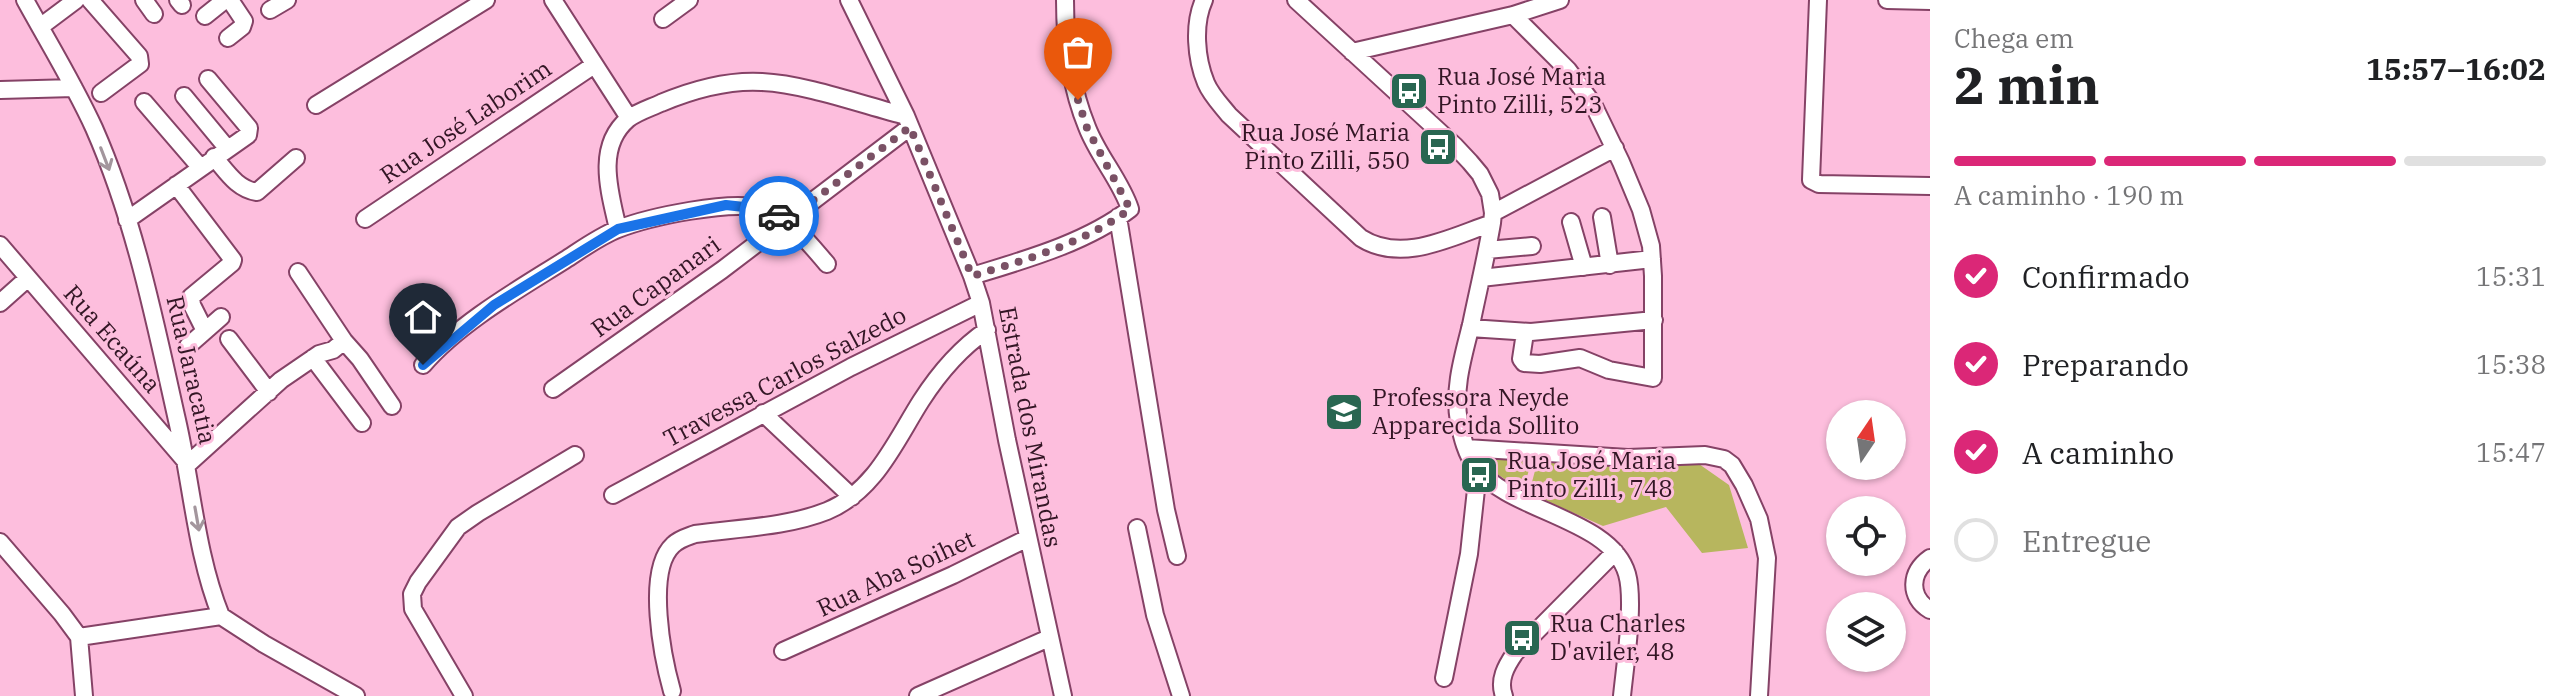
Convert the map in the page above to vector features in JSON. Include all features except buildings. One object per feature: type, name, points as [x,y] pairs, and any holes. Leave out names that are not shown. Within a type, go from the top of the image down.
[{"type":"street","name":"Rua Jaracatia","points":[[25,0],[95,131],[127,220],[145,281],[188,464],[206,565],[221,616]]},
{"type":"street","points":[[40,27],[76,0]]},
{"type":"street","points":[[90,0],[139,56],[140,64],[101,93]]},
{"type":"street","points":[[205,16],[227,0],[244,21],[242,27],[228,38]]},
{"type":"street","points":[[270,10],[287,0]]},
{"type":"street","points":[[316,105],[486,0]]},
{"type":"street","points":[[553,0],[629,118]]},
{"type":"street","points":[[663,19],[689,0]]},
{"type":"street","name":"Estrada dos Mirandas","points":[[849,0],[908,122],[981,303],[1007,440],[1063,696]]},
{"type":"street","points":[[972,276],[1046,252],[1118,217],[1130,208],[1087,128],[1078,100],[1065,23],[1065,0]]},
{"type":"street","points":[[1204,0],[1199,18],[1200,61],[1206,83],[1213,94],[1229,115],[1361,238],[1383,249],[1420,247],[1492,218],[1615,148]]},
{"type":"street","points":[[1296,0],[1455,146],[1480,174],[1490,194],[1492,218],[1487,250],[1458,386],[1459,421],[1466,448],[1478,471],[1494,485],[1593,536],[1615,552],[1624,565],[1630,597],[1622,696]]},
{"type":"street","points":[[1352,52],[1513,15],[1560,0]]},
{"type":"street","points":[[1818,0],[1811,180],[1819,184],[1930,186]]},
{"type":"street","points":[[1887,0],[1930,1]]},
{"type":"street","points":[[1513,15],[1579,84],[1593,104],[1615,148],[1647,228],[1652,259],[1652,378],[1609,370],[1580,358],[1540,364],[1524,363],[1521,359],[1525,333]]},
{"type":"street","name":"Rua José Laborim","points":[[365,219],[594,65]]},
{"type":"street","points":[[127,220],[248,135],[249,128],[208,79]]},
{"type":"street","points":[[618,229],[607,177],[611,142],[629,118],[668,100],[700,89],[762,82],[789,86],[908,122]]},
{"type":"street","points":[[0,90],[74,88]]},
{"type":"street","points":[[184,96],[239,185],[247,190],[257,192],[296,158]]},
{"type":"street","points":[[144,102],[200,167]]},
{"type":"street","name":"Rua Capanari","points":[[553,389],[722,270],[908,122]]},
{"type":"street","points":[[176,185],[233,260],[191,297],[205,331]]},
{"type":"street","points":[[423,365],[494,305],[618,229],[726,205],[762,209],[786,221],[827,264]]},
{"type":"street","points":[[1118,217],[1166,510],[1177,556]]},
{"type":"street","points":[[1602,217],[1610,265]]},
{"type":"street","points":[[1571,222],[1584,267]]},
{"type":"street","name":"Rua Ecaúna","points":[[0,245],[188,464]]},
{"type":"street","points":[[1487,250],[1532,246]]},
{"type":"street","points":[[1481,278],[1652,259]]},
{"type":"street","points":[[298,272],[392,406]]},
{"type":"street","points":[[0,303],[28,278]]},
{"type":"street","name":"Travessa Carlos Salzedo","points":[[613,495],[851,367],[981,303]]},
{"type":"street","points":[[188,346],[221,317]]},
{"type":"street","points":[[1470,328],[1525,333],[1654,320]]},
{"type":"street","points":[[672,691],[661,650],[659,603],[662,565],[671,546],[695,534],[815,515],[852,497],[879,469],[953,358],[987,330]]},
{"type":"street","points":[[229,339],[269,392]]},
{"type":"street","points":[[188,464],[281,380],[344,341]]},
{"type":"street","points":[[313,358],[362,423]]},
{"type":"street","points":[[763,413],[852,497]]},
{"type":"street","points":[[1466,448],[1628,458],[1705,455],[1724,459],[1732,465],[1759,519],[1767,558],[1759,696]]},
{"type":"street","points":[[464,696],[413,609],[412,594],[450,536],[466,520],[575,455]]},
{"type":"street","points":[[1444,678],[1469,554],[1478,471]]},
{"type":"street","points":[[1137,528],[1155,615],[1181,696]]},
{"type":"street","name":"Rua Aba Soihet","points":[[783,651],[1028,538]]},
{"type":"street","points":[[0,542],[79,637],[84,696]]},
{"type":"street","points":[[1500,694],[1505,670],[1515,653],[1615,552]]},
{"type":"street","points":[[1930,558],[1918,568],[1913,581],[1915,594],[1922,605],[1930,610]]},
{"type":"street","points":[[79,637],[221,616],[356,696]]},
{"type":"street","points":[[918,696],[1049,638]]},
{"type":"shaded area","points":[[1482,455],[1532,459],[1523,491],[1488,468]]},
{"type":"shaded area","points":[[1539,456],[1699,464],[1729,485],[1748,548],[1702,553],[1666,507],[1603,526],[1529,493]]},
{"type":"way so far","points":[[779,216],[786,221],[910,127],[972,276],[1026,260],[1080,237],[1130,209],[1087,128],[1078,100]]},
{"type":"place","name":"Rua José Maria Pinto Zilli, 523","points":[[1409,91]]},
{"type":"place","name":"Rua José Maria Pinto Zilli, 550","points":[[1438,147]]},
{"type":"place","name":"Professora Neyde Apparecida Sollito","points":[[1344,412]]},
{"type":"place","name":"Rua José Maria Pinto Zilli, 748","points":[[1479,475]]},
{"type":"place","name":"Rua Charles D'aviler, 48","points":[[1522,638]]},
{"type":"route","points":[[423,365],[494,305],[618,229],[726,205],[762,209],[779,216]]}]
